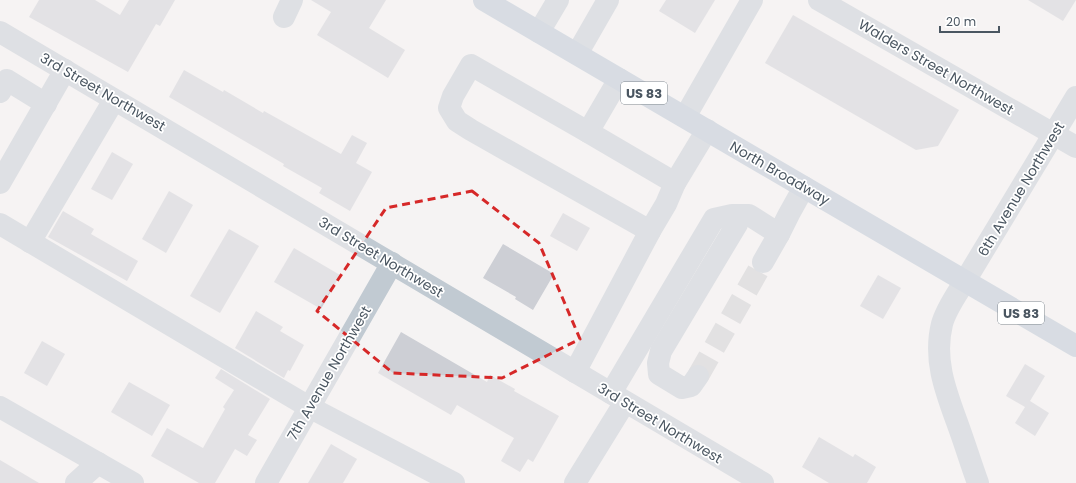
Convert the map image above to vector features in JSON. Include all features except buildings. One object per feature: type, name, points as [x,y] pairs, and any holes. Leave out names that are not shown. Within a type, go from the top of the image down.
[{"type":"main road","name":"North Broadway","points":[[484,0],[1076,346]]},
{"type":"street","points":[[539,32],[558,0]]},
{"type":"street","points":[[577,54],[608,0]]},
{"type":"street","points":[[685,117],[752,0]]},
{"type":"street","name":"Walders Street Northwest","points":[[819,0],[1076,147]]},
{"type":"street","name":"3rd Street Northwest","points":[[0,32],[763,483]]},
{"type":"street","points":[[650,231],[457,121],[449,108],[453,96],[471,65],[675,183]]},
{"type":"street","points":[[0,183],[65,70]]},
{"type":"street","points":[[588,132],[619,79]]},
{"type":"street","points":[[0,92],[7,80],[46,104]]},
{"type":"street","name":"6th Avenue Northwest","points":[[978,483],[945,388],[939,363],[938,348],[942,323],[947,311],[1076,97]]},
{"type":"street","points":[[30,242],[114,100]]},
{"type":"street","points":[[575,372],[650,231],[666,204],[675,183],[707,130]]},
{"type":"street","points":[[763,262],[780,234],[804,187]]},
{"type":"street","points":[[575,483],[618,398],[714,219],[732,215],[749,215],[780,234]]},
{"type":"street","points":[[698,376],[691,386],[682,388],[659,374],[658,363],[661,351],[737,224],[740,215]]},
{"type":"street","points":[[0,224],[309,407],[454,483]]},
{"type":"street","name":"7th Avenue Northwest","points":[[266,483],[392,264]]},
{"type":"street","points":[[0,407],[133,483]]},
{"type":"street","points":[[76,483],[98,463]]},
{"type":"highlighted area","points":[[472,191],[539,243],[580,339],[502,378],[393,373],[317,311],[386,208]]},
{"type":"tunnel","points":[[698,376],[763,262]]}]
